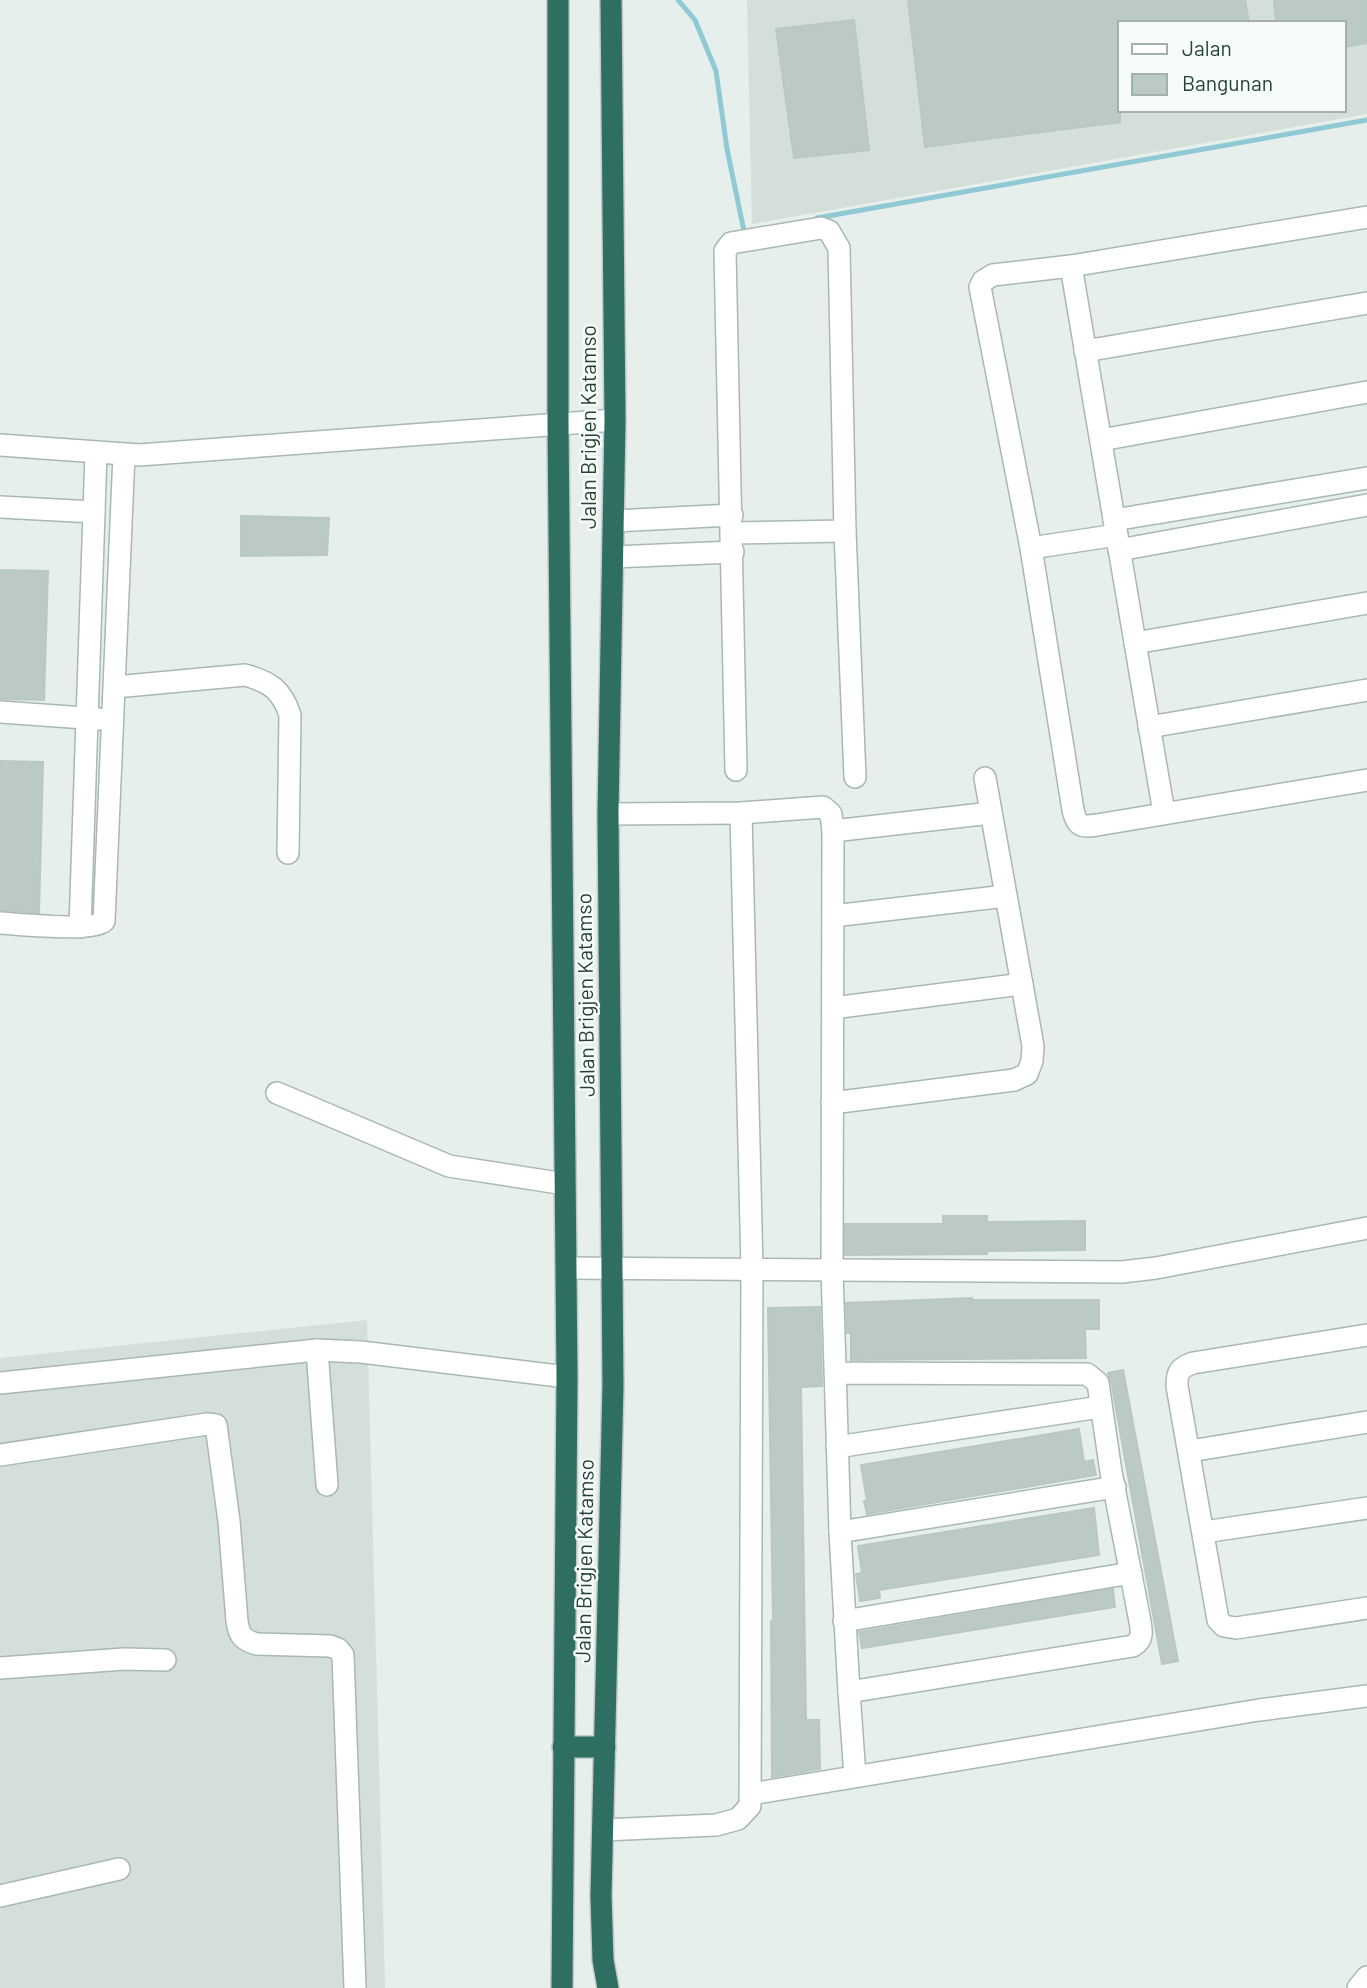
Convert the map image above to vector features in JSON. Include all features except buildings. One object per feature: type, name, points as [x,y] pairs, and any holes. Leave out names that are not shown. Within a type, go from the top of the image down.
[{"type":"highway","name":"Jalan Brigjen Katamso","points":[[558,0],[558,423],[567,1377],[562,1988]]},
{"type":"highway","name":"Jalan Brigjen Katamso","points":[[608,1988],[601,1896],[613,1399],[608,814],[615,420],[611,0]]},
{"type":"highway","points":[[564,1747],[605,1747]]},
{"type":"lane","points":[[1367,217],[1071,266],[993,275],[982,281],[979,287],[1031,548],[1075,820],[1081,827],[1367,780]]},
{"type":"lane","points":[[736,770],[725,251],[732,243],[821,228],[829,231],[839,248],[845,531],[855,777]]},
{"type":"lane","points":[[1071,266],[1164,813]]},
{"type":"lane","points":[[1085,351],[1367,303]]},
{"type":"lane","points":[[1101,440],[1367,392]]},
{"type":"lane","points":[[0,445],[124,454],[615,420]]},
{"type":"lane","points":[[80,927],[96,453]]},
{"type":"lane","points":[[0,923],[80,927],[101,925],[104,921],[124,454]]},
{"type":"lane","points":[[1117,535],[1367,478]]},
{"type":"lane","points":[[1031,548],[1367,505]]},
{"type":"lane","points":[[0,507],[94,512]]},
{"type":"lane","points":[[614,521],[732,533],[845,531]]},
{"type":"lane","points":[[613,557],[732,533]]},
{"type":"lane","points":[[1135,643],[1367,603]]},
{"type":"lane","points":[[115,687],[245,675],[263,680],[276,690],[285,699],[290,715],[288,853]]},
{"type":"lane","points":[[1149,727],[1367,690]]},
{"type":"lane","points":[[0,712],[114,720]]},
{"type":"lane","points":[[832,1103],[1014,1080],[1027,1074],[1032,1061],[1033,1046],[985,778]]},
{"type":"lane","points":[[608,814],[741,813],[823,807],[831,814],[832,1269],[844,1621],[855,1776]]},
{"type":"lane","points":[[603,1830],[716,1825],[738,1819],[750,1806],[752,1269],[741,813]]},
{"type":"lane","points":[[833,831],[991,813]]},
{"type":"lane","points":[[832,916],[1006,896]]},
{"type":"lane","points":[[832,1008],[1021,984]]},
{"type":"lane","points":[[277,1093],[449,1166],[565,1184]]},
{"type":"lane","points":[[566,1268],[1122,1272],[1367,1228]]},
{"type":"lane","points":[[1367,1335],[1193,1363],[1182,1367],[1177,1374],[1214,1609],[1218,1620],[1224,1626],[1236,1628],[1367,1608]]},
{"type":"lane","points":[[0,1383],[317,1350],[373,1353],[567,1377]]},
{"type":"lane","points":[[317,1350],[327,1485]]},
{"type":"lane","points":[[835,1373],[1087,1374],[1094,1377],[1098,1382],[1100,1407],[1142,1637],[1139,1643],[1133,1646],[849,1692]]},
{"type":"lane","points":[[837,1447],[1100,1407]]},
{"type":"lane","points":[[1190,1451],[1367,1422]]},
{"type":"lane","points":[[0,1455],[206,1424],[216,1425],[229,1521],[237,1621],[241,1636],[246,1641],[257,1644],[330,1646],[343,1655],[355,1988]]},
{"type":"lane","points":[[840,1532],[1115,1487]]},
{"type":"lane","points":[[1204,1532],[1367,1508]]},
{"type":"lane","points":[[844,1621],[1131,1573]]},
{"type":"lane","points":[[0,1668],[124,1659],[165,1660]]},
{"type":"lane","points":[[751,1794],[1259,1710],[1367,1696]]},
{"type":"lane","points":[[0,1896],[119,1869]]},
{"type":"lane","points":[[1358,1988],[1367,1977]]},
{"type":"shaded area","points":[[747,0],[1367,0],[1367,114],[752,224]]},
{"type":"shaded area","points":[[367,1320],[385,1988],[0,1988],[0,1358]]},
{"type":"waterway","points":[[678,0],[695,20],[716,71],[727,149],[744,231],[748,231]]},
{"type":"waterway","points":[[817,218],[1367,120]]}]
